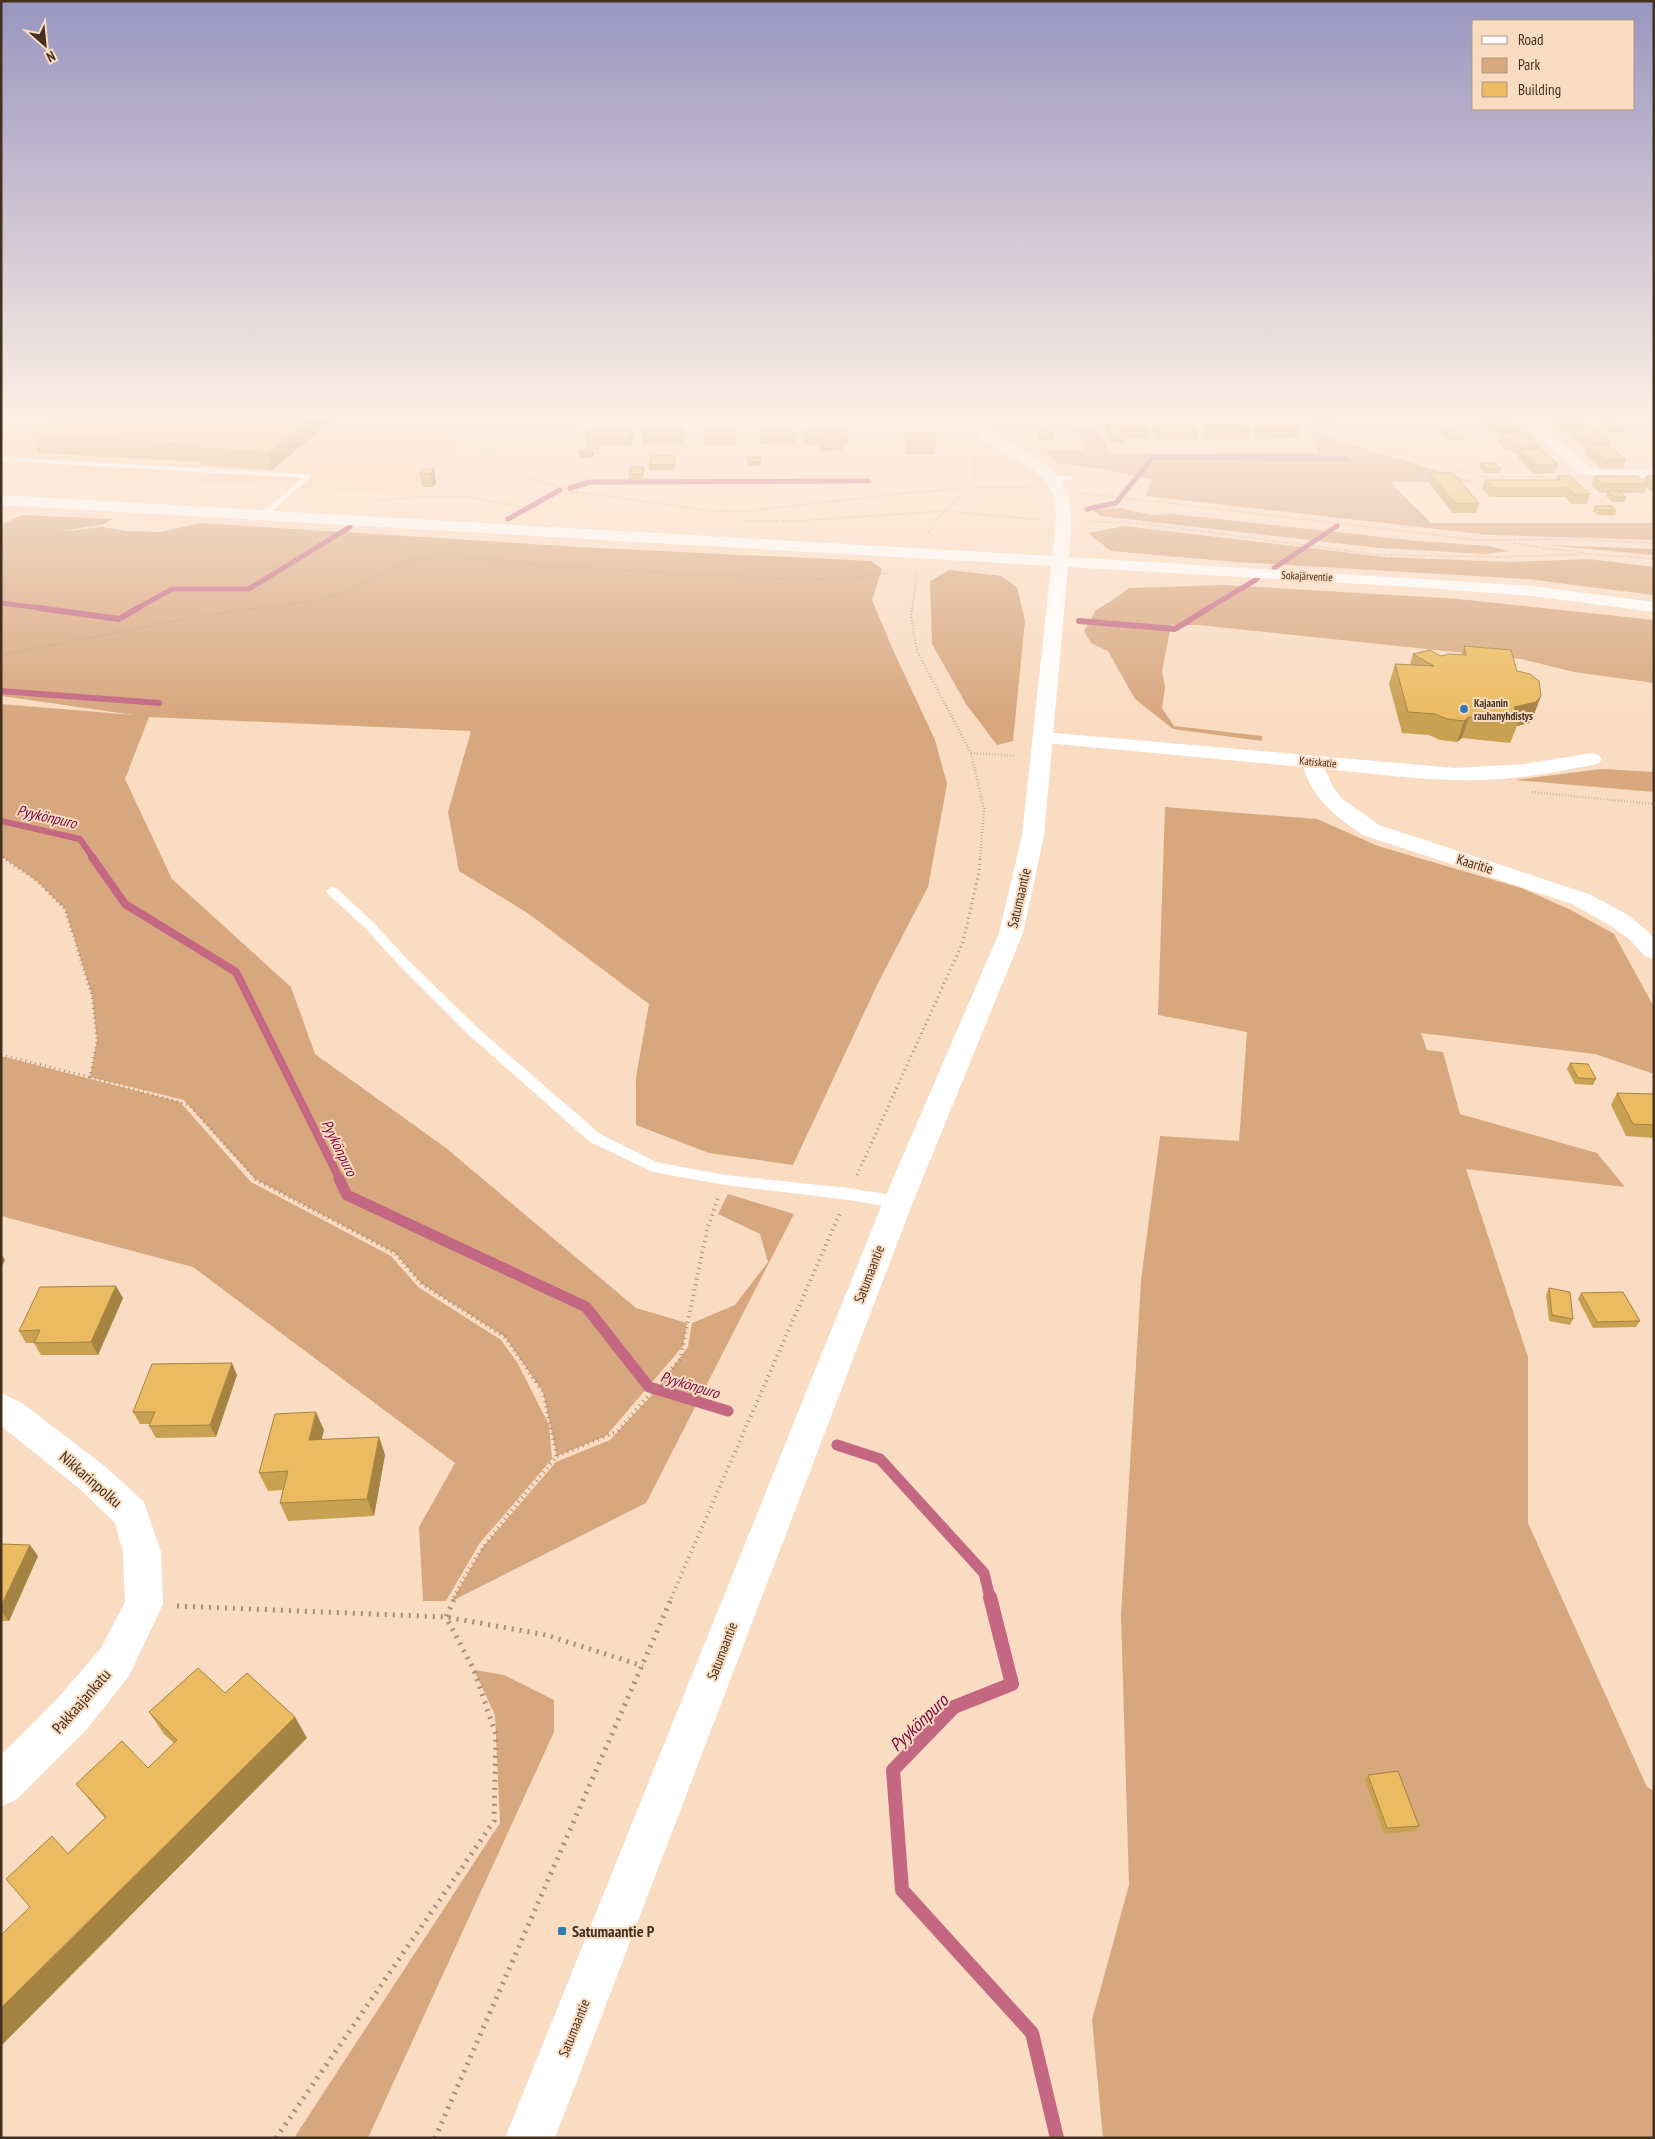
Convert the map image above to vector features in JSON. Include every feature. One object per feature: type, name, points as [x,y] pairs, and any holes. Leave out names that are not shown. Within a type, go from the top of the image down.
[{"type":"street","name":"Sokajärventie","points":[[279,517],[1061,561],[1532,591],[1654,607]]},
{"type":"street","name":"Satumaantie","points":[[530,2138],[898,1202],[1011,932],[1033,836],[1061,561],[1064,517]]},
{"type":"street","name":"Katiskatie","points":[[1043,738],[1455,774],[1498,774],[1558,766],[1592,759]]},
{"type":"street","name":"Kaaritie","points":[[1312,762],[1319,783],[1331,800],[1344,813],[1371,830],[1568,893],[1620,919],[1654,951]]},
{"type":"street","name":"Nikkarinpolku","points":[[1,1408],[94,1479],[130,1514],[142,1552],[144,1604]]},
{"type":"street","name":"Pakkaajankatu","points":[[1,1785],[72,1714],[115,1662],[144,1604]]},
{"type":"lane","points":[[332,891],[369,925],[402,961],[475,1033],[595,1138],[653,1166],[725,1180],[848,1194],[898,1202]]},
{"type":"path","points":[[744,521],[794,521],[857,517]]},
{"type":"path","points":[[926,540],[932,526],[940,517]]},
{"type":"path","points":[[1006,517],[1146,524],[1380,555],[1500,557],[1588,554],[1654,559]]},
{"type":"path","points":[[1308,517],[1444,536],[1506,541],[1575,540],[1654,543]]},
{"type":"path","points":[[1506,541],[1549,549],[1654,559]]},
{"type":"path","points":[[1,655],[201,616],[316,601],[348,592],[409,560],[439,554],[472,556],[559,567],[742,577],[851,579],[889,573]]},
{"type":"path","points":[[435,2138],[848,1194],[963,942],[978,872],[984,808],[972,753],[917,651],[911,617],[918,569]]},
{"type":"path","points":[[1526,791],[1654,804]]},
{"type":"path","points":[[1,856],[37,881],[65,909],[92,995],[97,1040],[90,1077]]},
{"type":"path","points":[[1,1055],[90,1077],[189,1106],[255,1179],[395,1253],[422,1284],[505,1337],[543,1392],[557,1456]]},
{"type":"path","points":[[276,2138],[494,1821],[496,1735],[474,1670],[446,1617],[452,1601],[483,1547],[557,1456],[618,1431],[680,1358],[707,1230],[725,1180]]},
{"type":"path","points":[[144,1604],[446,1617],[546,1635],[643,1666]]},
{"type":"green space","points":[[18,517],[63,517],[112,519],[104,524],[58,532],[102,527],[127,531],[161,532],[200,523],[597,548],[871,561],[882,569],[872,600],[935,740],[947,784],[928,887],[879,981],[793,1165],[709,1153],[636,1125],[636,1077],[649,1004],[529,914],[459,871],[448,812],[471,731],[149,717],[125,779],[172,879],[291,987],[315,1054],[446,1148],[636,1308],[687,1323],[683,1346],[606,1436],[557,1456],[543,1392],[505,1337],[422,1284],[395,1253],[255,1179],[184,1100],[90,1077],[97,1040],[92,995],[65,909],[37,881],[1,856],[1,704],[134,715],[1,696],[1,525]]},
{"type":"green space","points":[[1107,517],[1198,517],[1417,541],[1489,546],[1509,551],[1484,554],[1380,548]]},
{"type":"green space","points":[[1329,517],[1425,517],[1431,523],[1654,523],[1654,540],[1489,535]]},
{"type":"green space","points":[[1125,526],[1384,557],[1511,562],[1589,559],[1654,567],[1654,595],[1527,579],[1236,562],[1111,551],[1088,533]]},
{"type":"green space","points":[[1547,545],[1654,549],[1654,555]]},
{"type":"green space","points":[[949,570],[1001,576],[1017,587],[1025,621],[1013,741],[997,745],[966,704],[932,644],[930,581]]},
{"type":"green space","points":[[1224,585],[1459,599],[1654,620],[1654,683],[1574,672],[1521,659],[1198,625],[1171,625],[1162,671],[1165,687],[1162,708],[1174,726],[1262,736],[1262,741],[1173,729],[1135,699],[1108,651],[1091,643],[1084,631],[1096,610],[1129,588]]},
{"type":"green space","points":[[1602,769],[1654,772],[1654,792],[1515,780]]},
{"type":"green space","points":[[1165,807],[1317,819],[1378,846],[1521,888],[1571,910],[1614,934],[1654,1007],[1654,1074],[1595,1054],[1421,1033],[1427,1050],[1443,1052],[1460,1114],[1597,1153],[1625,1187],[1466,1169],[1528,1357],[1528,1523],[1647,1787],[1654,1791],[1654,2138],[1103,2138],[1092,2020],[1129,1885],[1121,1616],[1141,1280],[1160,1136],[1239,1141],[1247,1032],[1158,1015]]},
{"type":"green space","points":[[1,1056],[180,1102],[251,1182],[391,1256],[418,1287],[501,1340],[517,1362],[549,1425],[552,1459],[479,1544],[446,1601],[423,1601],[419,1527],[455,1463],[193,1267],[1,1216]]},
{"type":"green space","points":[[728,1194],[794,1214],[646,1503],[452,1601],[483,1547],[556,1462],[610,1440],[652,1395],[688,1347],[692,1323],[735,1305],[768,1262],[760,1234],[718,1214]]},
{"type":"green space","points":[[474,1670],[504,1675],[554,1700],[554,1732],[368,2138],[294,2138],[500,1823],[495,1715]]},
{"type":"building","name":"Kajaanin rauhanyhdistys","points":[[1464,646],[1511,650],[1517,671],[1530,674],[1539,681],[1541,696],[1536,702],[1514,707],[1518,722],[1469,717],[1464,721],[1447,719],[1435,714],[1408,712],[1395,664],[1434,666],[1413,654],[1430,650],[1441,656],[1449,654],[1466,655]]},
{"type":"building","points":[[1570,1063],[1588,1064],[1596,1079],[1578,1078]]},
{"type":"building","points":[[1617,1093],[1654,1094],[1654,1125],[1633,1124]]},
{"type":"building","points":[[116,1286],[91,1342],[34,1343],[40,1330],[19,1331],[40,1287]]},
{"type":"building","points":[[1549,1288],[1570,1292],[1573,1319],[1552,1315]]},
{"type":"building","points":[[1623,1292],[1640,1321],[1597,1322],[1581,1293]]},
{"type":"building","points":[[232,1363],[210,1425],[149,1426],[155,1412],[133,1412],[152,1364]]},
{"type":"building","points":[[316,1412],[309,1440],[379,1437],[367,1499],[280,1503],[288,1471],[259,1473],[275,1414]]},
{"type":"building","points":[[1,1544],[30,1545],[1,1606]]},
{"type":"building","points":[[198,1668],[225,1693],[247,1673],[295,1717],[1,2008],[1,1935],[30,1907],[6,1879],[52,1836],[68,1854],[106,1817],[76,1784],[122,1741],[148,1768],[177,1740],[149,1712]]},
{"type":"building","points":[[1398,1771],[1419,1826],[1387,1828],[1368,1775]]},
{"type":"waterway","points":[[508,519],[512,517]]},
{"type":"waterway","points":[[1274,568],[1337,526]]},
{"type":"waterway","points":[[136,609],[172,589],[249,589],[350,527]]},
{"type":"waterway","points":[[1207,609],[1257,579]]},
{"type":"waterway","points":[[1,603],[48,609]]},
{"type":"waterway","points":[[39,608],[119,619],[138,608]]},
{"type":"waterway","points":[[1079,621],[1175,629],[1209,608]]},
{"type":"waterway","points":[[1,691],[159,703]]},
{"type":"waterway","name":"Pyykönpuro","points":[[1,821],[80,839],[93,858]]},
{"type":"waterway","name":"Pyykönpuro","points":[[92,857],[125,904],[236,972],[340,1180]]},
{"type":"waterway","name":"Pyykönpuro","points":[[339,1179],[347,1195],[586,1307],[649,1387],[728,1411]]},
{"type":"waterway","name":"Pyykönpuro","points":[[837,1445],[880,1459],[984,1573],[990,1598]]},
{"type":"waterway","name":"Pyykönpuro","points":[[990,1597],[1012,1684],[954,1707],[893,1770],[902,1890],[1032,2033],[1057,2138]]},
{"type":"place","name":"Kajaanin rauhanyhdistys","points":[[1464,709]]},
{"type":"place","name":"Satumaantie P","points":[[562,1931]]}]
